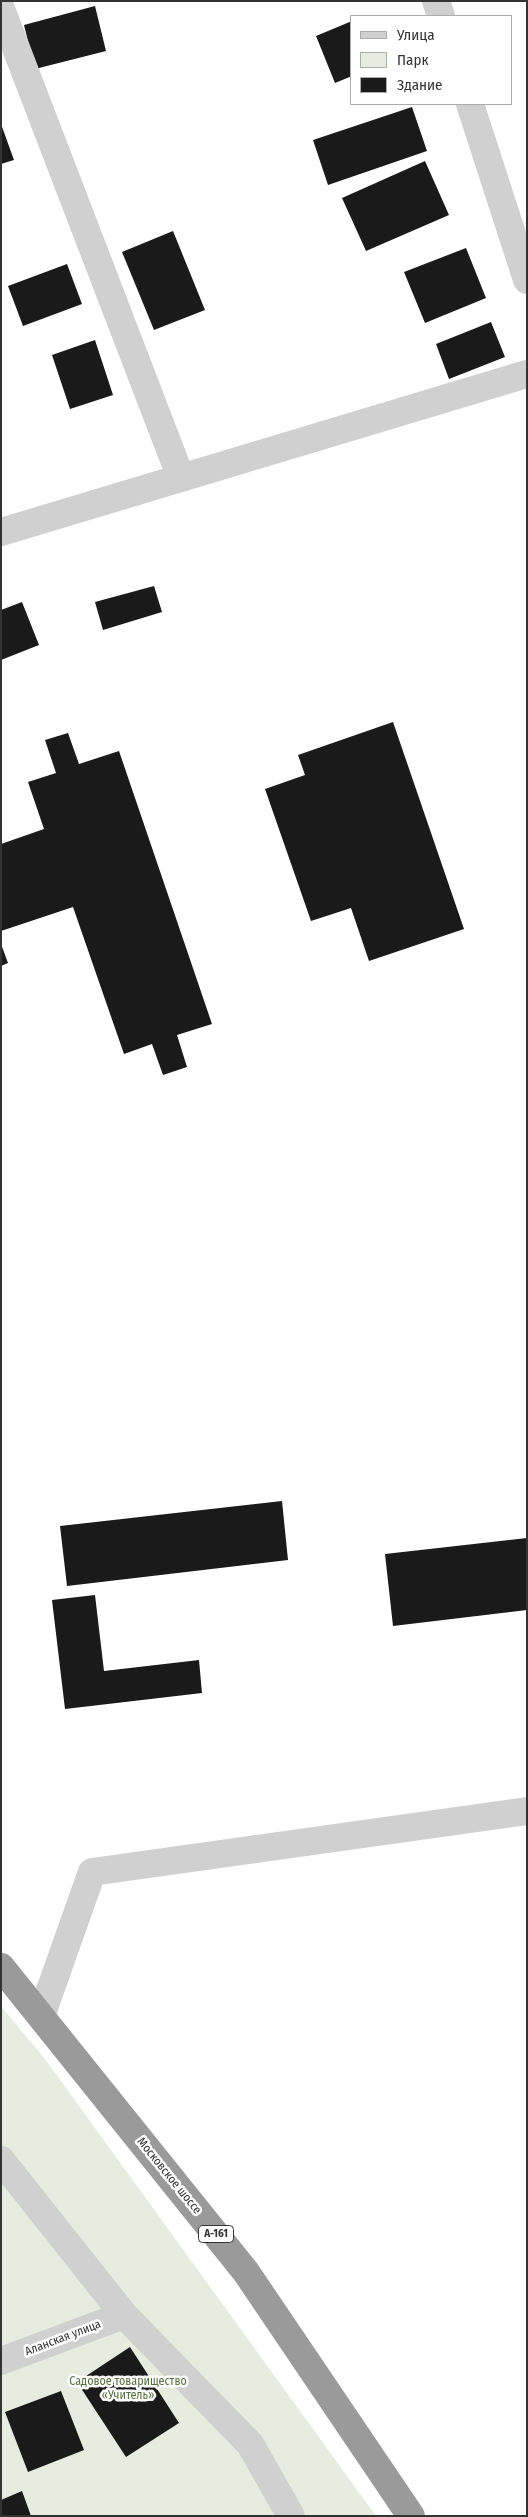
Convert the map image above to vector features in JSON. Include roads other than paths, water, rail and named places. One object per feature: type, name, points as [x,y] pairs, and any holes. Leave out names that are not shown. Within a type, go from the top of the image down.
[{"type":"highway","name":"Московское шоссе","points":[[1,1967],[246,2272],[411,2516]]},
{"type":"street","points":[[436,1],[441,15]]},
{"type":"street","points":[[1,9],[181,478]]},
{"type":"street","points":[[470,105],[527,280]]},
{"type":"street","points":[[1,532],[527,374]]},
{"type":"street","points":[[41,2016],[92,1872],[527,1811]]},
{"type":"street","points":[[1,2160],[124,2315],[250,2444],[291,2516]]},
{"type":"street","name":"Аланская улица","points":[[1,2361],[124,2315]]},
{"type":"park label","name":"Садовое товарищество «Учитель»","points":[[128,2389]]}]
